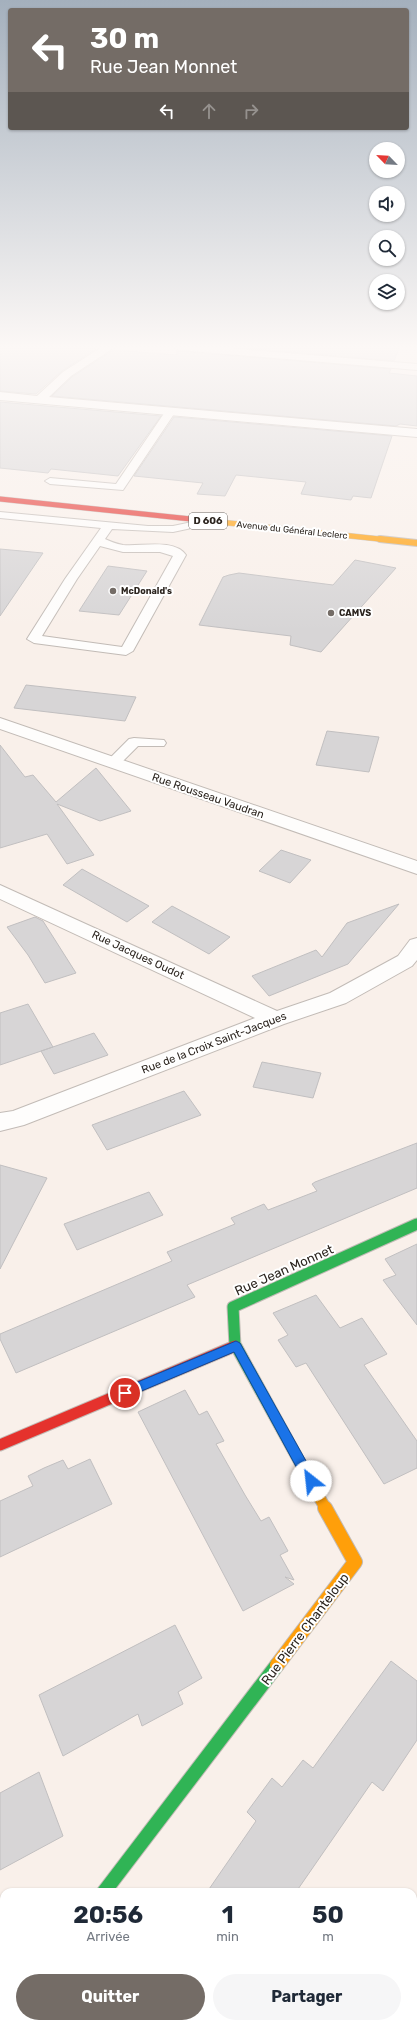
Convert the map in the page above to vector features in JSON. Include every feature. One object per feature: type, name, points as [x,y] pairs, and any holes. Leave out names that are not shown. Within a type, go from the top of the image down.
[{"type":"street","points":[[0,490],[52,495]]},
{"type":"street","name":"Avenue du Général Leclerc","points":[[0,499],[417,543]]},
{"type":"street","name":"Rue Rousseau Vaudran","points":[[0,723],[417,868]]},
{"type":"street","name":"Rue Jacques Oudot","points":[[0,891],[276,1019]]},
{"type":"street","name":"Rue de la Croix Saint-Jacques","points":[[0,1122],[16,1119],[276,1019],[338,998],[405,962],[417,945]]},
{"type":"street","name":"Rue Jean Monnet","points":[[236,1346],[233,1307],[417,1224]]},
{"type":"street","points":[[0,1445],[236,1346]]},
{"type":"street","name":"Rue Pierre Chanteloup","points":[[108,1888],[118,1877],[355,1562],[236,1346]]},
{"type":"lane","points":[[50,481],[119,488],[150,442]]},
{"type":"lane","points":[[0,515],[108,526],[173,529],[211,521]]},
{"type":"lane","points":[[84,562],[99,553],[124,549],[160,547],[171,550],[180,556],[126,651],[34,639],[84,562],[99,541],[108,526]]},
{"type":"lane","points":[[99,541],[124,549]]},
{"type":"lane","points":[[113,763],[134,742],[159,743]]},
{"type":"building","points":[[0,442],[143,442],[118,476],[51,469],[48,473],[0,468]]},
{"type":"building","points":[[157,442],[390,442],[371,498],[353,496],[351,500],[301,494],[306,482],[236,475],[225,496],[197,494],[203,483],[134,476]]},
{"type":"building","points":[[0,549],[43,553],[0,616]]},
{"type":"building","points":[[355,560],[396,568],[321,652],[290,645],[291,636],[199,625],[223,577],[239,573],[333,585]]},
{"type":"building","name":"McDonald's","points":[[108,566],[147,571],[119,615],[79,611]]},
{"type":"building","points":[[26,685],[136,697],[125,721],[14,708]]},
{"type":"building","points":[[327,731],[379,737],[369,772],[316,765]]},
{"type":"building","points":[[0,745],[25,777],[33,775],[56,802],[96,768],[131,811],[100,821],[57,804],[94,855],[67,864],[47,834],[0,848]]},
{"type":"building","points":[[281,850],[311,860],[290,883],[259,871]]},
{"type":"building","points":[[82,869],[149,906],[127,922],[63,885]]},
{"type":"building","points":[[399,904],[348,964],[269,996],[252,976],[316,950],[322,957],[347,923]]},
{"type":"building","points":[[172,906],[230,937],[209,954],[152,922]]},
{"type":"building","points":[[35,917],[43,921],[76,973],[45,983],[28,955],[7,927]]},
{"type":"building","points":[[28,1004],[53,1047],[0,1065],[0,1013]]},
{"type":"building","points":[[94,1033],[108,1055],[54,1074],[41,1051]]},
{"type":"building","points":[[262,1062],[321,1073],[313,1098],[253,1087]]},
{"type":"building","points":[[184,1091],[201,1115],[107,1150],[92,1125]]},
{"type":"building","points":[[417,1143],[417,1188],[187,1285],[195,1297],[16,1373],[0,1339],[0,1334],[172,1261],[167,1252],[235,1224],[231,1218],[264,1204],[268,1210],[317,1191],[312,1184],[315,1182]]},
{"type":"building","points":[[0,1165],[47,1178],[0,1269]]},
{"type":"building","points":[[149,1192],[163,1215],[77,1250],[64,1224]]},
{"type":"building","points":[[417,1244],[417,1325],[383,1280],[396,1275],[385,1259]]},
{"type":"building","points":[[316,1295],[340,1328],[362,1318],[387,1354],[364,1365],[417,1441],[417,1468],[384,1484],[306,1363],[296,1367],[278,1340],[288,1335],[273,1313]]},
{"type":"building","points":[[185,1390],[199,1415],[207,1411],[224,1441],[216,1444],[245,1495],[261,1521],[269,1517],[288,1551],[280,1555],[294,1580],[285,1577],[294,1584],[243,1611],[138,1412]]},
{"type":"building","points":[[90,1459],[112,1504],[0,1557],[0,1501],[33,1486],[28,1476],[44,1468],[63,1460],[68,1469]]},
{"type":"building","points":[[175,1625],[202,1678],[178,1692],[183,1704],[142,1726],[138,1714],[63,1756],[39,1695]]},
{"type":"building","points":[[391,1661],[417,1681],[417,1740],[383,1791],[372,1782],[299,1888],[210,1888],[256,1821],[247,1812],[272,1778],[282,1787],[303,1760],[313,1768]]},
{"type":"building","points":[[39,1772],[63,1836],[0,1870],[0,1793]]},
{"type":"traffic: fast","points":[[235,1346],[233,1307],[417,1224]]},
{"type":"traffic: fast","points":[[236,1346],[319,1497]]},
{"type":"traffic: fast","points":[[107,1888],[277,1665]]},
{"type":"traffic: slow","points":[[210,521],[417,543]]},
{"type":"traffic: slow","points":[[277,1665],[355,1562],[319,1497]]},
{"type":"traffic: jam","points":[[0,499],[210,521]]},
{"type":"traffic: jam","points":[[0,1445],[235,1346]]},
{"type":"place","name":"McDonald's","points":[[113,591]]},
{"type":"place","name":"CAMVS","points":[[331,613]]},
{"type":"route","points":[[125,1393],[236,1346],[311,1481]]}]
